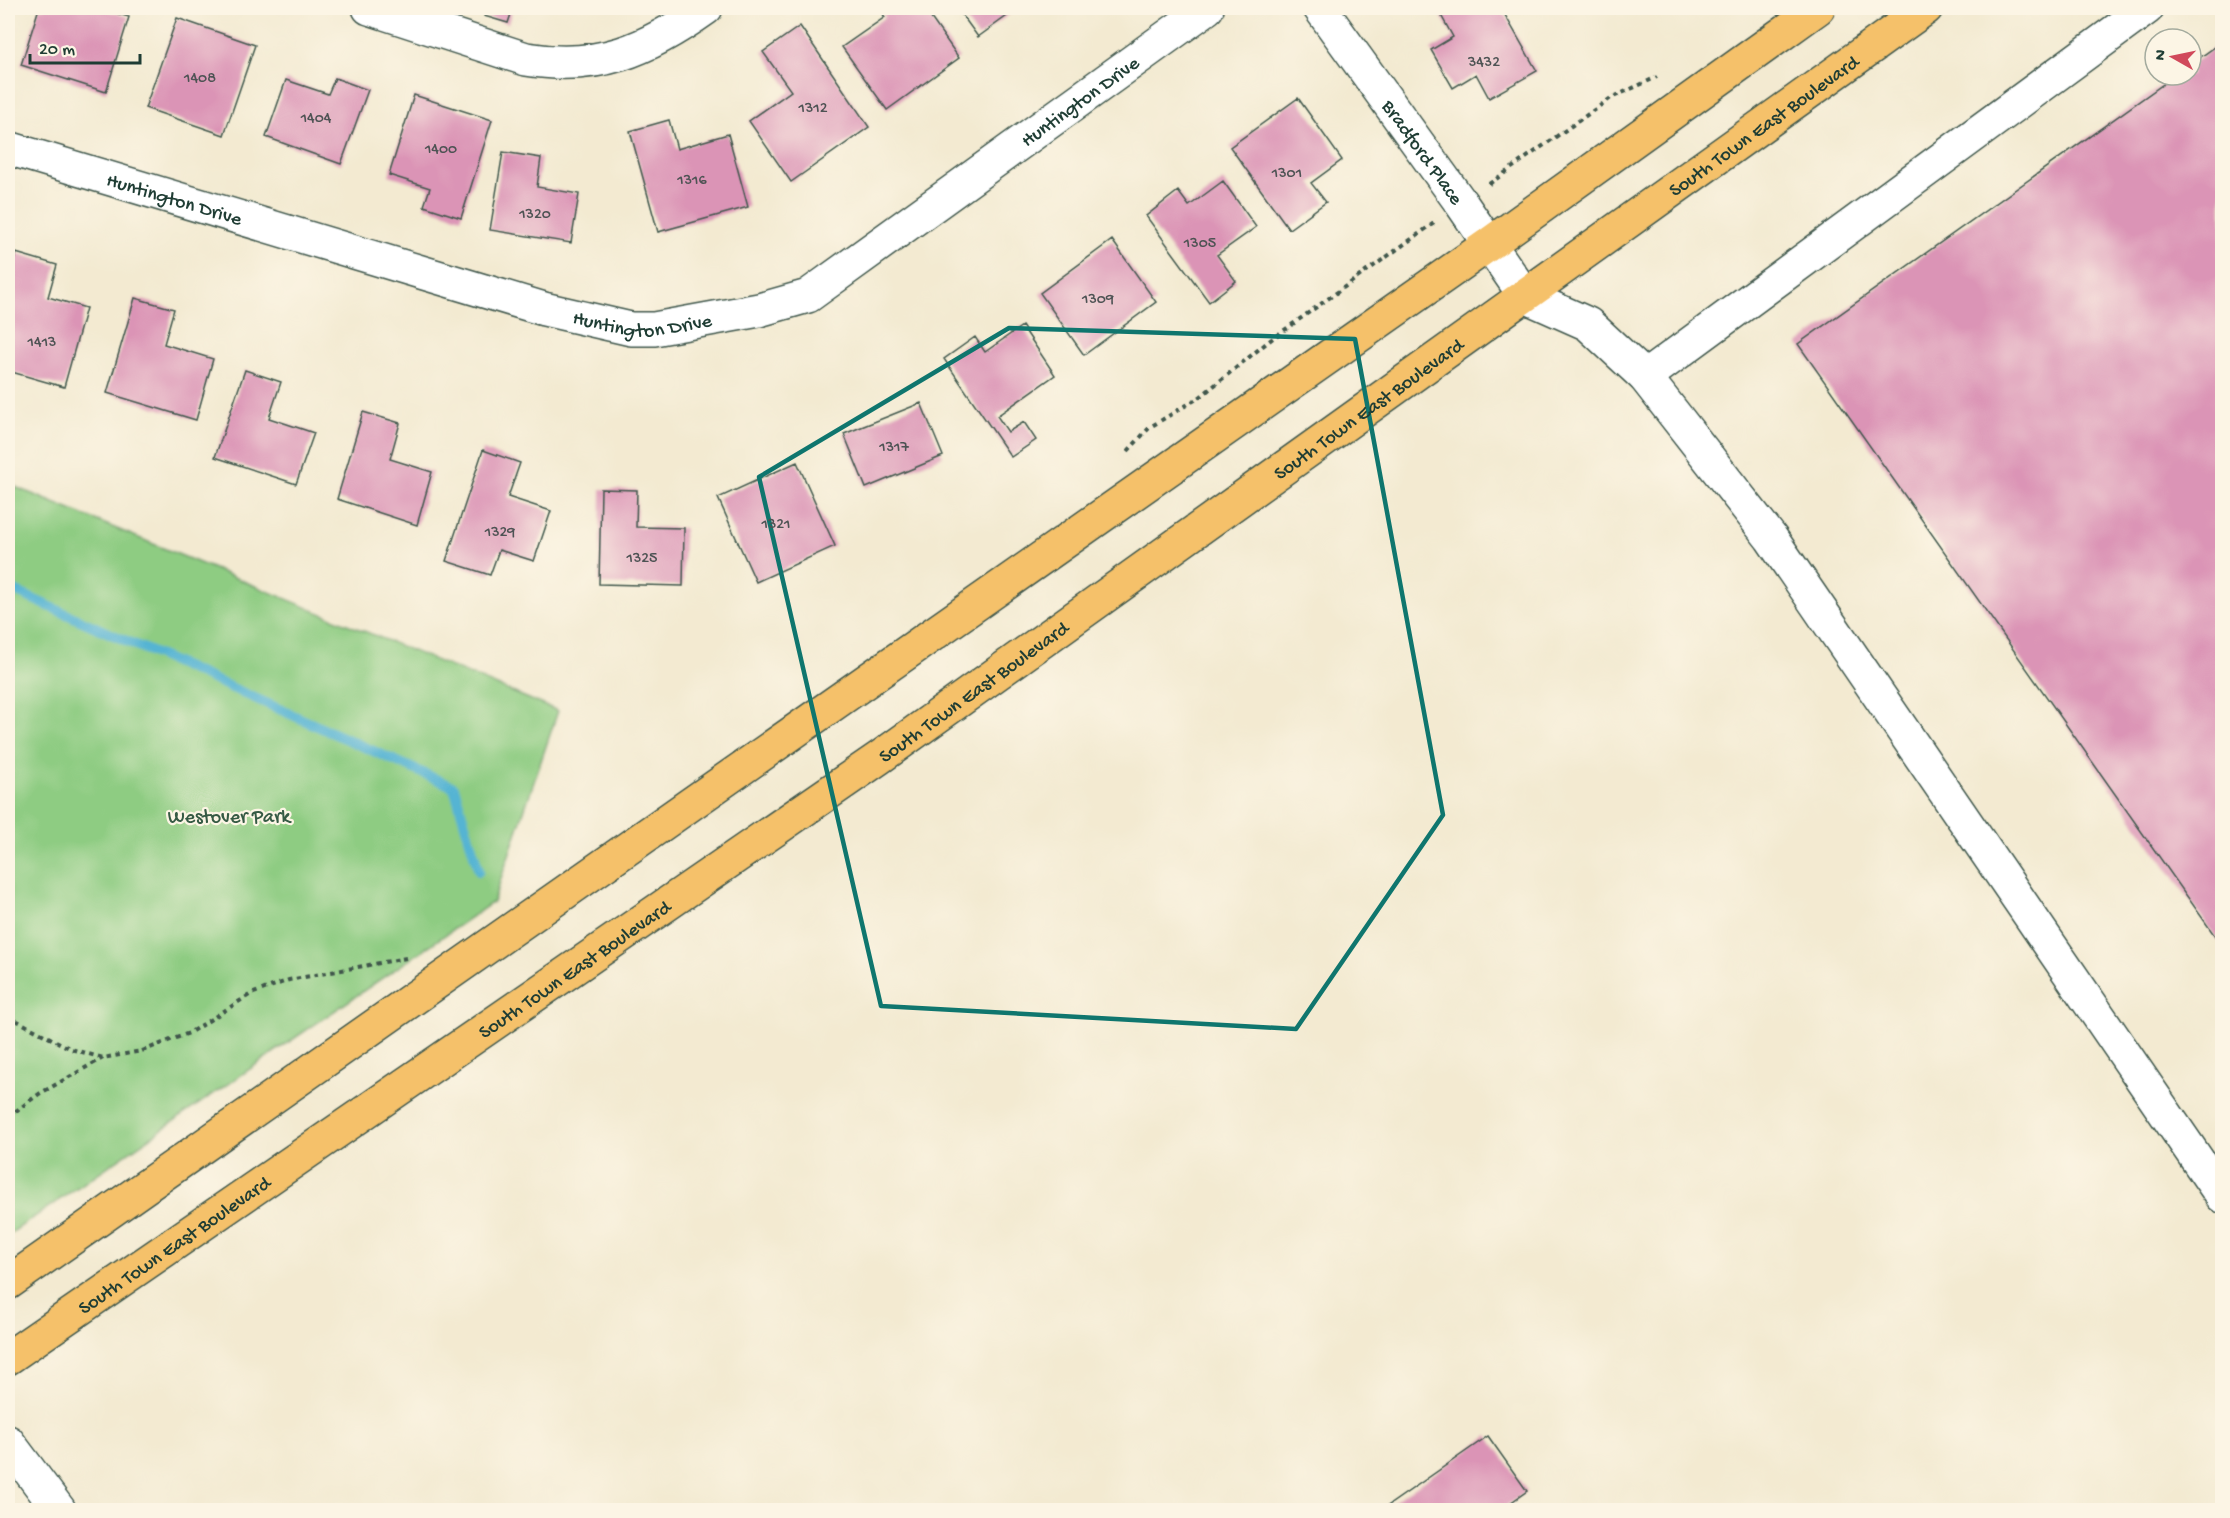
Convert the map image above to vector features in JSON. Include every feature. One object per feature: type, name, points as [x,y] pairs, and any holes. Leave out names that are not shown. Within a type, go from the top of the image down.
[{"type":"main road","points":[[8,1283],[1488,245],[1818,8]]},
{"type":"main road","name":"South Town East Boulevard","points":[[8,1358],[879,758],[1926,8]]},
{"type":"street","points":[[369,8],[525,59],[551,63],[595,62],[639,49],[673,31],[706,8]]},
{"type":"street","name":"Huntington Drive","points":[[8,148],[544,309],[631,329],[654,329],[759,310],[808,296],[1207,8]]},
{"type":"street","name":"Bradford Place","points":[[1320,8],[1525,296]]},
{"type":"street","points":[[1645,376],[2147,8]]},
{"type":"street","points":[[1525,296],[1588,324],[1645,376],[1771,538],[2223,1196]]},
{"type":"street","points":[[8,1442],[59,1510]]},
{"type":"path","points":[[1121,459],[1150,427],[1200,397],[1269,340],[1461,203],[1611,98],[1664,73]]},
{"type":"path","points":[[8,1117],[39,1094],[104,1058],[142,1051],[189,1033],[251,994],[289,980],[407,958],[417,951]]},
{"type":"path","points":[[8,1016],[71,1049],[104,1058]]},
{"type":"highlighted area","points":[[1009,328],[1355,339],[1443,815],[1296,1029],[881,1006],[759,477]]},
{"type":"green space","name":"Westover Park","points":[[8,484],[558,711],[493,902],[8,1235]]},
{"type":"building","points":[[39,8],[99,8],[129,17],[106,92],[21,65]]},
{"type":"building","points":[[486,8],[513,8],[508,23],[484,16]]},
{"type":"building","points":[[879,8],[924,8],[959,58],[887,110],[842,47],[885,17]]},
{"type":"building","points":[[957,8],[1018,8],[978,37]]},
{"type":"building","points":[[1437,8],[1501,8],[1537,71],[1489,98],[1476,74],[1453,88],[1431,50],[1453,37]]},
{"type":"building","points":[[177,18],[255,45],[224,135],[145,108]]},
{"type":"building","points":[[800,26],[869,127],[791,182],[749,121],[791,91],[763,52]]},
{"type":"building","points":[[2222,42],[2222,946],[1798,344],[2159,87],[2203,87],[2203,55]]},
{"type":"building","points":[[335,78],[368,90],[341,164],[266,137],[286,80],[328,94]]},
{"type":"building","points":[[414,95],[492,120],[461,218],[424,206],[430,188],[389,175]]},
{"type":"building","points":[[1298,98],[1342,160],[1311,183],[1326,202],[1289,229],[1230,147]]},
{"type":"building","points":[[669,120],[677,149],[728,134],[748,207],[658,232],[630,131]]},
{"type":"building","points":[[503,152],[541,158],[537,187],[579,194],[571,243],[490,230]]},
{"type":"building","points":[[1223,181],[1256,227],[1217,255],[1236,281],[1209,302],[1146,216],[1178,191],[1189,206]]},
{"type":"building","points":[[1112,240],[1156,302],[1084,355],[1040,293]]},
{"type":"building","points":[[16,253],[57,265],[48,297],[86,308],[64,387],[8,371],[8,282]]},
{"type":"building","points":[[135,298],[174,309],[164,344],[213,359],[196,420],[107,393]]},
{"type":"building","points":[[1022,326],[1055,375],[997,416],[1008,432],[1024,422],[1036,440],[1011,457],[944,359],[975,337],[985,352]]},
{"type":"building","points":[[245,370],[281,382],[269,418],[314,433],[296,484],[215,457]]},
{"type":"building","points":[[921,403],[943,456],[866,488],[844,434]]},
{"type":"building","points":[[363,412],[400,423],[390,459],[432,472],[417,525],[337,499]]},
{"type":"building","points":[[483,450],[520,463],[508,497],[551,511],[534,561],[499,550],[490,575],[446,561]]},
{"type":"building","points":[[797,462],[835,546],[756,582],[718,498]]},
{"type":"building","points":[[601,489],[637,490],[636,527],[684,528],[683,586],[599,584]]},
{"type":"building","points":[[1488,1436],[1527,1491],[1500,1510],[1382,1510]]},
{"type":"waterway","points":[[8,588],[454,787],[479,871]]}]
